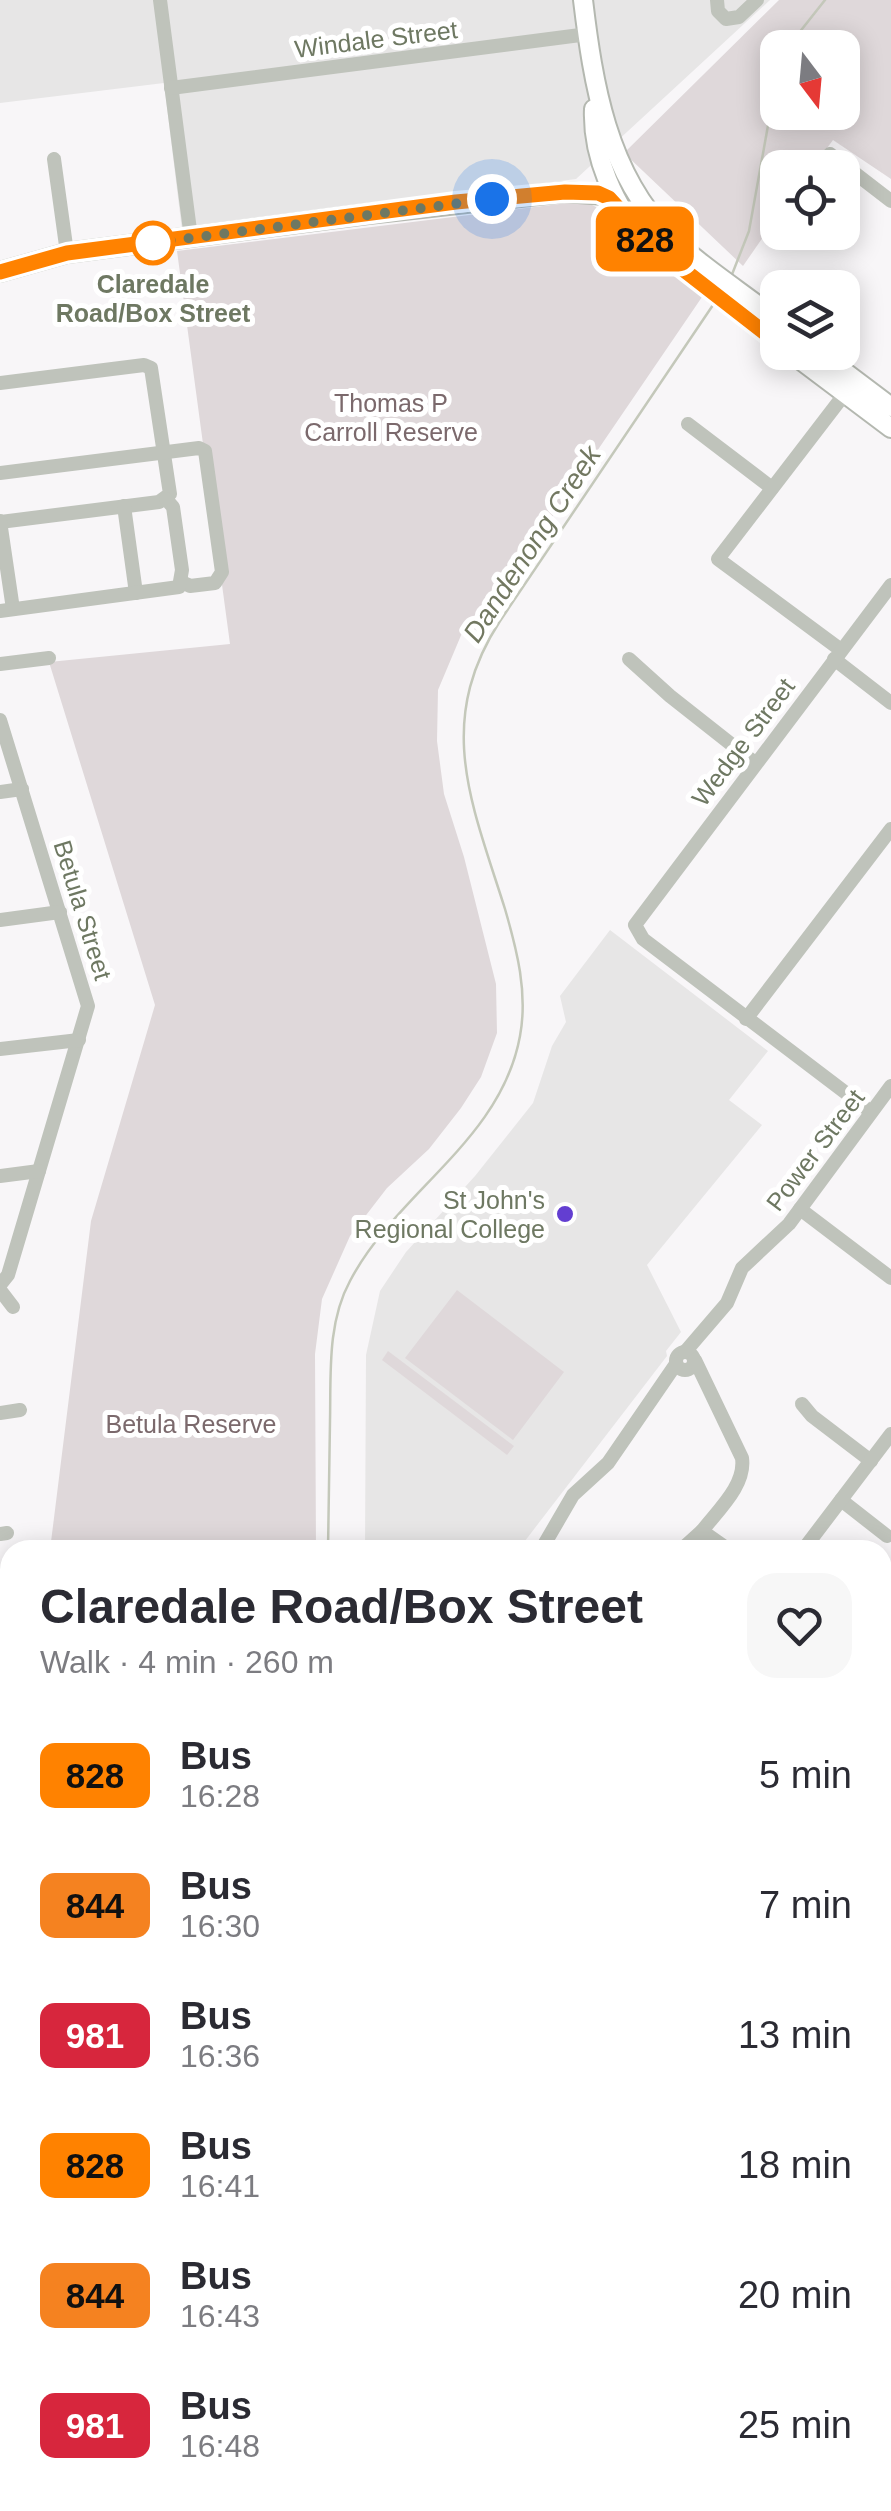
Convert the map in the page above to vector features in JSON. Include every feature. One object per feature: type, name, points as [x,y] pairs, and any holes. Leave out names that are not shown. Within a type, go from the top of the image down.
[{"type":"main road","points":[[584,0],[594,78],[611,140],[640,198],[702,272]]},
{"type":"main road","points":[[594,78],[594,132],[609,180],[632,224]]},
{"type":"main road","points":[[565,192],[609,180],[626,186],[640,198]]},
{"type":"main road","points":[[0,272],[67,253],[456,202],[565,192],[605,195],[653,246],[702,272],[760,322]]},
{"type":"main road","points":[[742,303],[760,312]]},
{"type":"main road","points":[[820,370],[891,408]]},
{"type":"main road","points":[[834,370],[891,428]]},
{"type":"street","points":[[160,0],[192,238]]},
{"type":"street","points":[[717,0],[718,11],[726,19],[739,16],[757,0]]},
{"type":"street","name":"Windale Street","points":[[171,88],[588,34]]},
{"type":"street","points":[[54,159],[67,253]]},
{"type":"street","points":[[860,177],[891,201]]},
{"type":"street","points":[[0,383],[144,364],[154,373],[170,494],[166,499],[124,506],[0,522],[6,610],[172,588],[182,582]]},
{"type":"street","points":[[849,388],[718,559],[891,703]]},
{"type":"street","points":[[688,424],[772,488]]},
{"type":"street","points":[[0,473],[199,448],[205,451],[222,572],[215,583],[190,586],[182,582]]},
{"type":"street","points":[[166,499],[173,507],[182,582]]},
{"type":"street","points":[[124,506],[136,593]]},
{"type":"street","name":"Wedge Street","points":[[746,1019],[639,936],[635,928],[639,915],[891,585]]},
{"type":"street","points":[[0,664],[48,658]]},
{"type":"street","points":[[629,659],[755,763]]},
{"type":"street","name":"Betula Street","points":[[0,720],[88,1002],[8,1276],[0,1288],[13,1307]]},
{"type":"street","points":[[0,792],[22,789]]},
{"type":"street","points":[[872,1112],[746,1019],[891,829]]},
{"type":"street","points":[[0,920],[60,912]]},
{"type":"street","points":[[0,1048],[79,1040]]},
{"type":"street","name":"Power Street","points":[[547,1540],[574,1495],[608,1463],[620,1440],[662,1385],[687,1363],[702,1332],[732,1296],[742,1268],[782,1233],[891,1086]]},
{"type":"street","points":[[0,1176],[39,1171]]},
{"type":"street","points":[[800,1208],[891,1278]]},
{"type":"street","points":[[687,1363],[707,1386],[740,1452],[744,1469],[740,1481],[692,1540]]},
{"type":"street","points":[[802,1404],[871,1461]]},
{"type":"street","points":[[0,1413],[20,1410]]},
{"type":"street","points":[[810,1540],[891,1434]]},
{"type":"street","points":[[840,1500],[887,1536]]},
{"type":"street","points":[[702,1530],[716,1540]]},
{"type":"shaded area","points":[[0,0],[770,0],[576,179],[182,230],[164,83],[0,103]]},
{"type":"shaded area","name":"St John's Regional College","points":[[610,930],[768,1051],[729,1100],[762,1125],[647,1265],[681,1332],[666,1351],[667,1356],[526,1540],[365,1540],[366,1355],[380,1291],[406,1252],[475,1176],[533,1103],[552,1046],[566,1022],[560,996]]},
{"type":"green space","points":[[779,0],[891,0],[891,179],[860,158],[860,150],[848,150],[833,140],[826,150],[760,150],[760,242],[743,266],[624,153]]},
{"type":"green space","points":[[584,201],[610,214],[643,252],[702,297],[471,636],[462,633],[438,690],[437,741],[444,794],[496,984],[497,1033],[481,1077],[461,1108],[429,1149],[387,1188],[350,1236],[322,1299],[315,1354],[316,1540],[51,1540],[91,1221],[155,1005],[49,662],[230,644],[177,251]]},
{"type":"green space","points":[[457,1290],[564,1372],[513,1440],[405,1358]]},
{"type":"green space","points":[[388,1351],[514,1446],[507,1455],[382,1360]]},
{"type":"waterway","name":"Dandenong Creek","points":[[801,30],[825,0]]},
{"type":"waterway","name":"Dandenong Creek","points":[[731,277],[749,231],[767,130]]},
{"type":"waterway","name":"Dandenong Creek","points":[[328,1540],[331,1368],[337,1314],[343,1297],[370,1249],[492,1106],[509,1073],[520,1036],[523,1004],[517,956],[465,764],[468,694],[480,658],[500,621],[713,305]]},
{"type":"bus line","name":"828","points":[[0,272],[67,253],[456,202],[565,192],[598,193],[609,198],[641,236],[760,328]]},
{"type":"place","name":"Claredale Road/Box Street","points":[[153,243]]},
{"type":"place","name":"St John's Regional College","points":[[565,1214]]},
{"type":"route","points":[[153,243],[144,244],[492,199]]},
{"type":"park label","name":"Thomas P Carroll Reserve","points":[[391,418]]},
{"type":"park label","name":"Betula Reserve","points":[[191,1424]]}]
